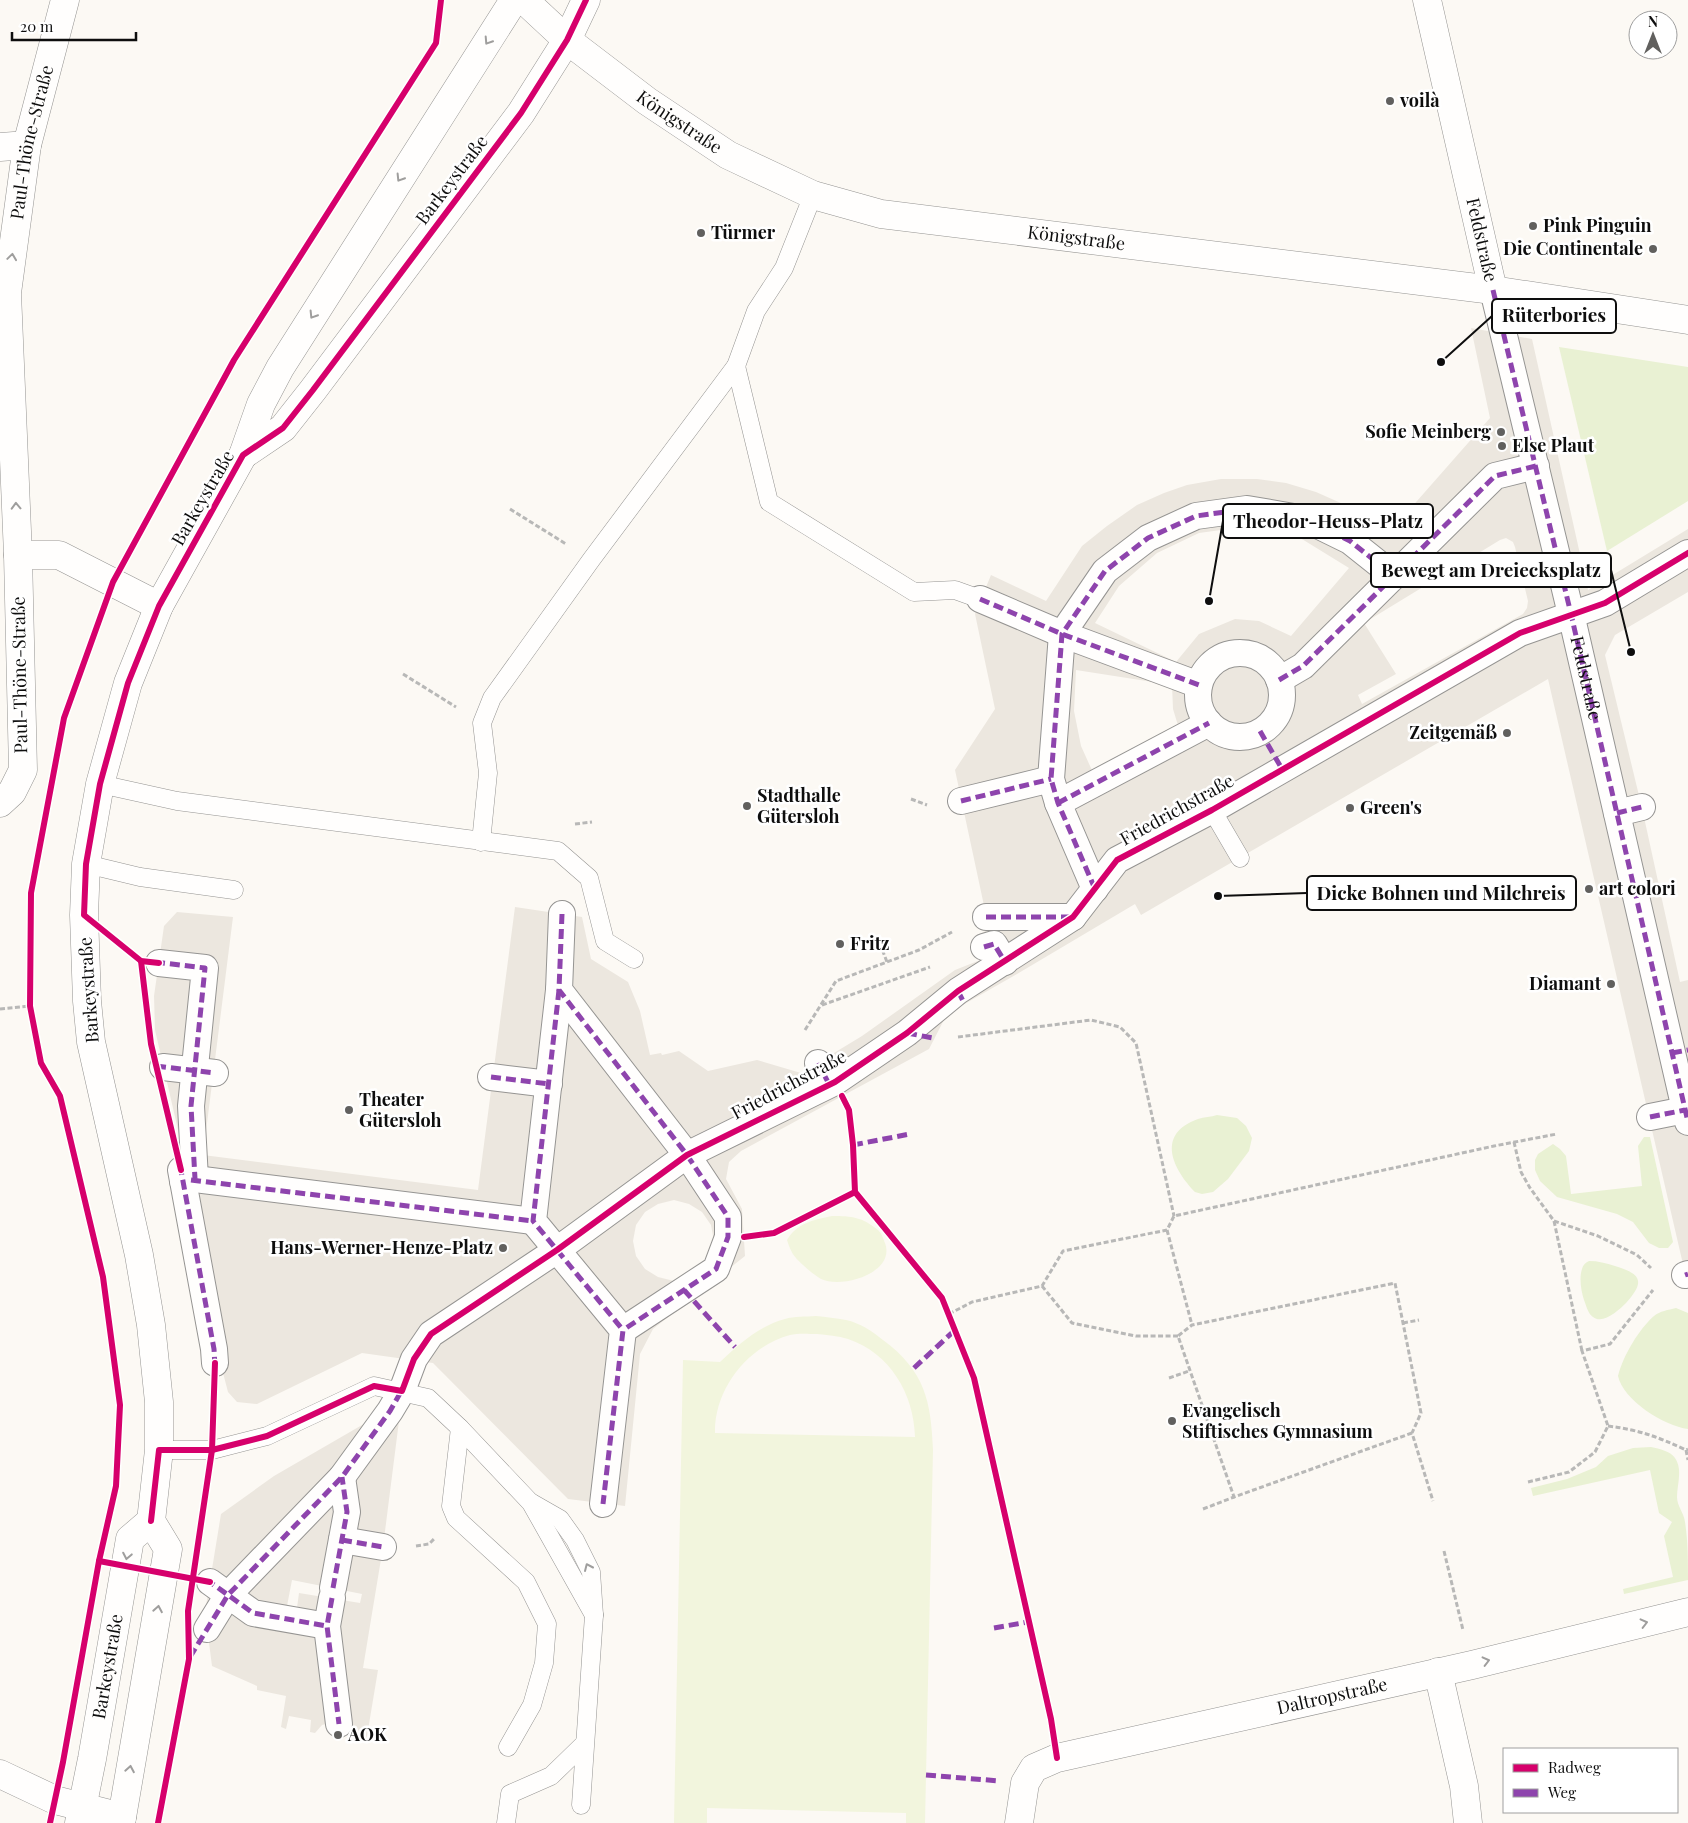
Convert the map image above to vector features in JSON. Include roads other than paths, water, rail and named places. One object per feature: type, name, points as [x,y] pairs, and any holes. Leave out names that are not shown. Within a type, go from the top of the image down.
[{"type":"street","name":"Paul-Thöne-Straße","points":[[6,798],[23,770],[18,555],[7,293],[27,145],[65,0]]},
{"type":"street","name":"Barkeystraße","points":[[81,1815],[130,1539],[152,1520],[159,1450],[159,1402],[152,1325],[139,1255],[91,1042],[87,1001],[84,915],[86,864],[100,784],[128,683],[159,606],[243,455],[261,404],[280,368],[514,0]]},
{"type":"street","name":"Königstraße","points":[[524,0],[568,40],[647,101],[728,155],[814,195],[881,214],[1493,290],[1688,320]]},
{"type":"street","name":"Barkeystraße","points":[[243,455],[283,428],[508,132],[568,40],[586,0]]},
{"type":"street","name":"Feldstraße","points":[[1427,0],[1493,290],[1571,614],[1630,810],[1680,1052],[1687,1116]]},
{"type":"street","points":[[0,147],[27,145]]},
{"type":"street","points":[[1279,680],[1303,666],[1495,476],[1536,466]]},
{"type":"street","points":[[1095,888],[1058,803],[1051,779],[1062,634],[1105,570],[1148,538],[1196,516],[1247,509],[1306,519],[1350,541],[1394,576]]},
{"type":"street","name":"Friedrichstraße","points":[[207,1629],[219,1588],[342,1477],[390,1411],[402,1391],[414,1359],[431,1334],[557,1250],[687,1155],[831,1081],[961,997],[1005,962],[1073,917],[1117,860],[1212,810],[1520,633],[1606,603],[1688,553]]},
{"type":"street","points":[[18,555],[59,555],[159,606]]},
{"type":"street","points":[[980,599],[1062,634],[1199,684]]},
{"type":"street","points":[[1243,653],[1257,656],[1269,665],[1278,675],[1279,680],[1282,688],[1282,702],[1278,714],[1269,725],[1246,737],[1232,736],[1219,732],[1201,712],[1198,699],[1199,684],[1205,672],[1215,660],[1229,654],[1243,653]]},
{"type":"street","points":[[1058,803],[1209,723]]},
{"type":"street","points":[[1260,731],[1282,769]]},
{"type":"street","points":[[961,801],[1051,779]]},
{"type":"street","points":[[534,1221],[559,990],[562,914]]},
{"type":"street","points":[[986,917],[1073,917]]},
{"type":"street","points":[[984,947],[994,944],[1005,962]]},
{"type":"street","points":[[159,963],[205,968],[205,1072],[191,1106],[186,1177],[215,1362]]},
{"type":"street","points":[[559,990],[687,1155],[728,1217],[736,1237],[716,1269],[688,1294],[623,1330]]},
{"type":"street","points":[[907,1033],[933,1038]]},
{"type":"street","points":[[163,1067],[205,1072]]},
{"type":"street","points":[[491,1077],[549,1084]]},
{"type":"street","points":[[1650,1117],[1687,1116]]},
{"type":"street","points":[[186,1177],[534,1221],[623,1330],[603,1504]]},
{"type":"street","points":[[339,1724],[327,1626],[347,1512],[342,1477]]},
{"type":"street","points":[[0,1774],[81,1815],[121,1820],[168,1549],[152,1520]]},
{"type":"street","points":[[342,1540],[384,1547]]},
{"type":"street","points":[[219,1588],[254,1613],[327,1626]]},
{"type":"street","name":"Daltropstraße","points":[[1019,1823],[1025,1783],[1034,1768],[1057,1758],[1472,1665],[1688,1612]]},
{"type":"street","points":[[1438,1672],[1464,1786],[1468,1823]]},
{"type":"lane","points":[[481,842],[488,773],[482,723],[492,698],[591,560],[736,366],[756,311],[784,268],[814,195]]},
{"type":"lane","points":[[736,366],[769,502],[914,592],[955,590],[980,599]]},
{"type":"lane","points":[[100,784],[168,800],[558,851],[589,878],[605,941],[634,959]]},
{"type":"lane","points":[[1212,810],[1240,858]]},
{"type":"lane","points":[[86,864],[140,877],[234,890]]},
{"type":"lane","points":[[159,1450],[212,1450],[268,1436],[374,1386],[428,1398],[460,1428],[531,1503],[560,1519],[575,1540],[591,1572],[594,1615],[581,1805]]},
{"type":"lane","points":[[460,1428],[451,1506],[456,1518],[526,1582],[547,1624],[544,1663],[532,1705],[508,1747]]},
{"type":"lane","points":[[506,1823],[510,1794],[551,1776],[584,1744]]},
{"type":"place","name":"voilà","points":[[1390,101]]},
{"type":"place","name":"Pink Pinguin","points":[[1533,226]]},
{"type":"place","name":"Türmer","points":[[701,233]]},
{"type":"place","name":"Die Continentale","points":[[1653,249]]},
{"type":"place","name":"Rüterbories","points":[[1441,362]]},
{"type":"place","name":"Sofie Meinberg","points":[[1501,432]]},
{"type":"place","name":"Else Plaut","points":[[1502,446]]},
{"type":"place","name":"Theodor-Heuss-Platz","points":[[1209,601]]},
{"type":"place","name":"Bewegt am Dreiecksplatz","points":[[1631,652]]},
{"type":"place","name":"Zeitgemäß","points":[[1507,733]]},
{"type":"place","name":"Stadthalle Gütersloh","points":[[747,806]]},
{"type":"place","name":"Green's","points":[[1350,808]]},
{"type":"place","name":"art colori","points":[[1589,889]]},
{"type":"place","name":"Dicke Bohnen und Milchreis","points":[[1218,896]]},
{"type":"place","name":"Fritz","points":[[840,944]]},
{"type":"place","name":"Diamant","points":[[1611,984]]},
{"type":"place","name":"Theater Gütersloh","points":[[349,1110]]},
{"type":"place","name":"Hans-Werner-Henze-Platz","points":[[503,1248]]},
{"type":"place","name":"Evangelisch Stiftisches Gymnasium","points":[[1172,1421]]},
{"type":"place","name":"AOK","points":[[338,1735]]}]
